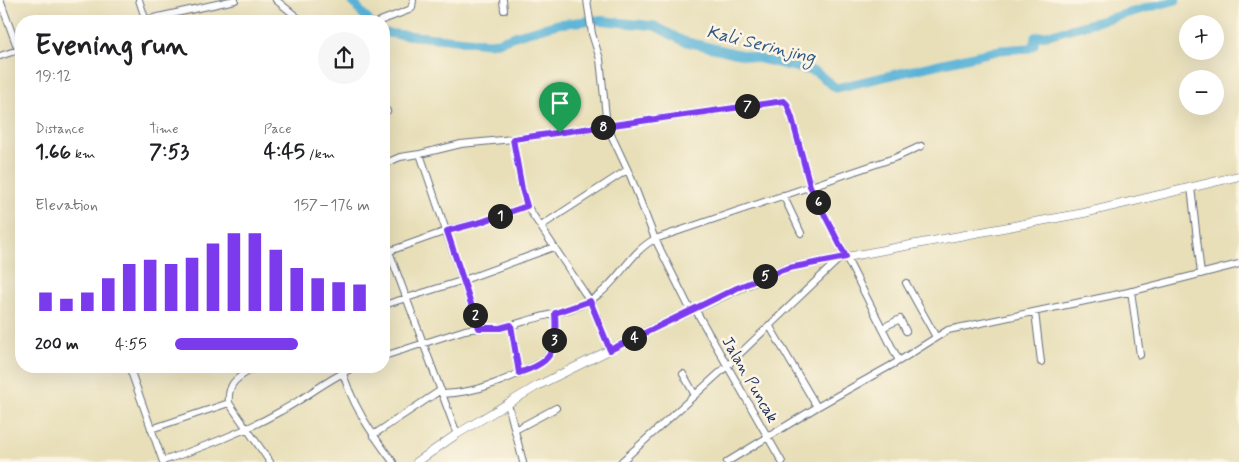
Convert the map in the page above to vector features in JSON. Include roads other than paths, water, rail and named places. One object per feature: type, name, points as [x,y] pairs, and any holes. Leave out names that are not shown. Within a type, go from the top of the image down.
[{"type":"main road","points":[[416,462],[457,434],[538,386],[771,274],[789,268],[1084,213],[1239,176]]},
{"type":"street","points":[[0,0],[15,40]]},
{"type":"street","points":[[139,0],[143,15]]},
{"type":"street","points":[[170,15],[234,0]]},
{"type":"street","points":[[276,0],[295,15]]},
{"type":"street","points":[[390,17],[409,10],[412,7],[413,0]]},
{"type":"street","points":[[503,0],[504,10]]},
{"type":"street","name":"Jalan Puncak","points":[[588,0],[588,14],[592,34],[600,59],[606,122],[657,242],[693,310],[728,366],[782,462]]},
{"type":"street","points":[[0,56],[15,51]]},
{"type":"street","points":[[390,162],[461,144],[513,139],[606,122],[784,101],[792,118],[811,188],[842,258],[899,361]]},
{"type":"street","points":[[513,139],[527,206],[590,301],[610,350]]},
{"type":"street","points":[[390,354],[479,328],[500,328],[590,301],[610,285],[644,245],[784,198],[922,146]]},
{"type":"street","points":[[420,154],[479,328]]},
{"type":"street","points":[[541,226],[627,170]]},
{"type":"street","points":[[1191,188],[1201,274]]},
{"type":"street","points":[[784,198],[801,233]]},
{"type":"street","points":[[390,251],[527,206]]},
{"type":"street","points":[[390,303],[464,280],[554,247]]},
{"type":"street","points":[[621,462],[728,366],[769,325],[842,258]]},
{"type":"street","points":[[390,261],[407,298],[457,434]]},
{"type":"street","points":[[727,462],[948,330],[1131,292],[1239,264]]},
{"type":"street","points":[[906,283],[936,337]]},
{"type":"street","points":[[1131,292],[1140,356]]},
{"type":"street","points":[[1034,312],[1041,362]]},
{"type":"street","points":[[373,435],[442,392],[472,391],[492,385],[544,361],[549,356],[554,340],[555,313]]},
{"type":"street","points":[[882,328],[900,319],[906,331]]},
{"type":"street","points":[[511,325],[519,373]]},
{"type":"street","points":[[769,325],[817,407]]},
{"type":"street","points":[[132,373],[163,462],[280,412],[336,373]]},
{"type":"street","points":[[247,373],[232,383],[229,389],[229,403],[270,462]]},
{"type":"street","points":[[343,373],[350,395],[373,435],[393,462]]},
{"type":"street","points":[[683,374],[695,395]]},
{"type":"street","points":[[152,429],[229,403]]},
{"type":"street","points":[[508,404],[523,462]]},
{"type":"street","points":[[515,430],[556,408]]},
{"type":"waterway","name":"Kali Serinjing","points":[[351,0],[364,15]]},
{"type":"waterway","name":"Kali Serinjing","points":[[390,34],[488,43],[498,42],[558,24],[596,20],[655,26],[683,41],[816,72],[836,88],[1000,50],[1030,48],[1034,45],[1035,37],[1176,0]]}]
